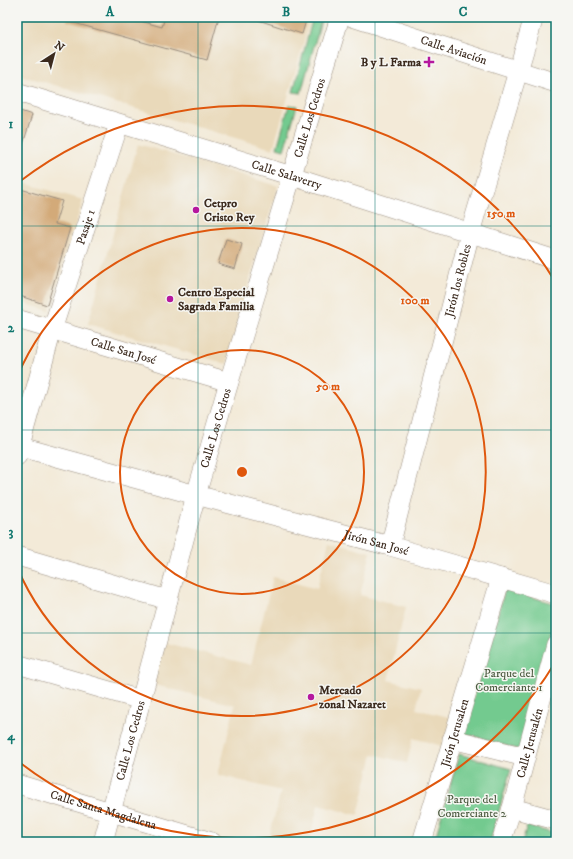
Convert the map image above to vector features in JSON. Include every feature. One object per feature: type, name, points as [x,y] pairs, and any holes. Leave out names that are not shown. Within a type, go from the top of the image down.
[{"type":"street","name":"Calle Los Cedros","points":[[103,842],[196,495],[340,17]]},
{"type":"street","name":"Calle Aviación","points":[[352,17],[556,83]]},
{"type":"street","name":"Jirón los Robles","points":[[390,546],[470,233],[534,17]]},
{"type":"street","name":"Calle Salaverry","points":[[17,92],[292,176],[556,260]]},
{"type":"street","name":"Pasaje 1","points":[[18,450],[52,330],[119,124]]},
{"type":"street","name":"Calle San José","points":[[17,319],[229,382]]},
{"type":"street","name":"Jirón San José","points":[[18,450],[390,546],[556,594]]},
{"type":"street","points":[[17,556],[168,600]]},
{"type":"street","name":"Jirón Jerusalen","points":[[422,842],[501,578]]},
{"type":"street","name":"Calle Jerusalén","points":[[501,842],[512,808],[556,644]]},
{"type":"street","points":[[17,664],[141,700]]},
{"type":"street","points":[[452,740],[525,757]]},
{"type":"street","name":"Calle Santa Magdalena","points":[[17,784],[212,842]]},
{"type":"street","points":[[512,808],[556,820]]},
{"type":"shaded area","points":[[17,17],[311,17],[273,149],[17,74]]},
{"type":"shaded area","points":[[138,144],[278,186],[251,275],[227,364],[88,324]]},
{"type":"shaded area","points":[[17,181],[83,200],[49,311],[17,301]]},
{"type":"shaded area","name":"Mercado zonal Nazaret","points":[[329,541],[371,552],[360,595],[406,607],[388,680],[421,688],[416,709],[453,718],[446,747],[413,738],[407,763],[373,754],[358,815],[318,805],[309,842],[268,842],[281,791],[218,775],[235,705],[151,684],[162,642],[251,665],[273,577],[317,589]]},
{"type":"green space","points":[[313,17],[322,17],[301,93],[293,92]]},
{"type":"green space","points":[[289,105],[297,106],[284,150],[277,148]]},
{"type":"green space","name":"Parque del Comerciante 1","points":[[505,589],[556,604],[556,627],[520,750],[463,733]]},
{"type":"green space","name":"Parque del Comerciante 2","points":[[459,754],[511,769],[490,842],[434,842]]},
{"type":"green space","points":[[527,826],[556,834],[556,842],[522,842]]},
{"type":"building","points":[[68,17],[126,17],[162,27],[165,17],[219,17],[207,60],[67,21]]},
{"type":"building","points":[[258,17],[307,17],[302,34],[258,20]]},
{"type":"building","points":[[17,110],[32,115],[20,154],[17,153]]},
{"type":"building","points":[[17,188],[62,201],[55,224],[70,228],[47,305],[17,295]]},
{"type":"building","points":[[226,239],[242,244],[235,269],[218,264]]},
{"type":"place","name":"B y L Farma","points":[[429,62]]},
{"type":"place","name":"Cetpro Cristo Rey","points":[[196,210]]},
{"type":"place","name":"Centro Especial Sagrada Familia","points":[[170,299]]},
{"type":"place","name":"Mercado zonal Nazaret","points":[[311,697]]}]
